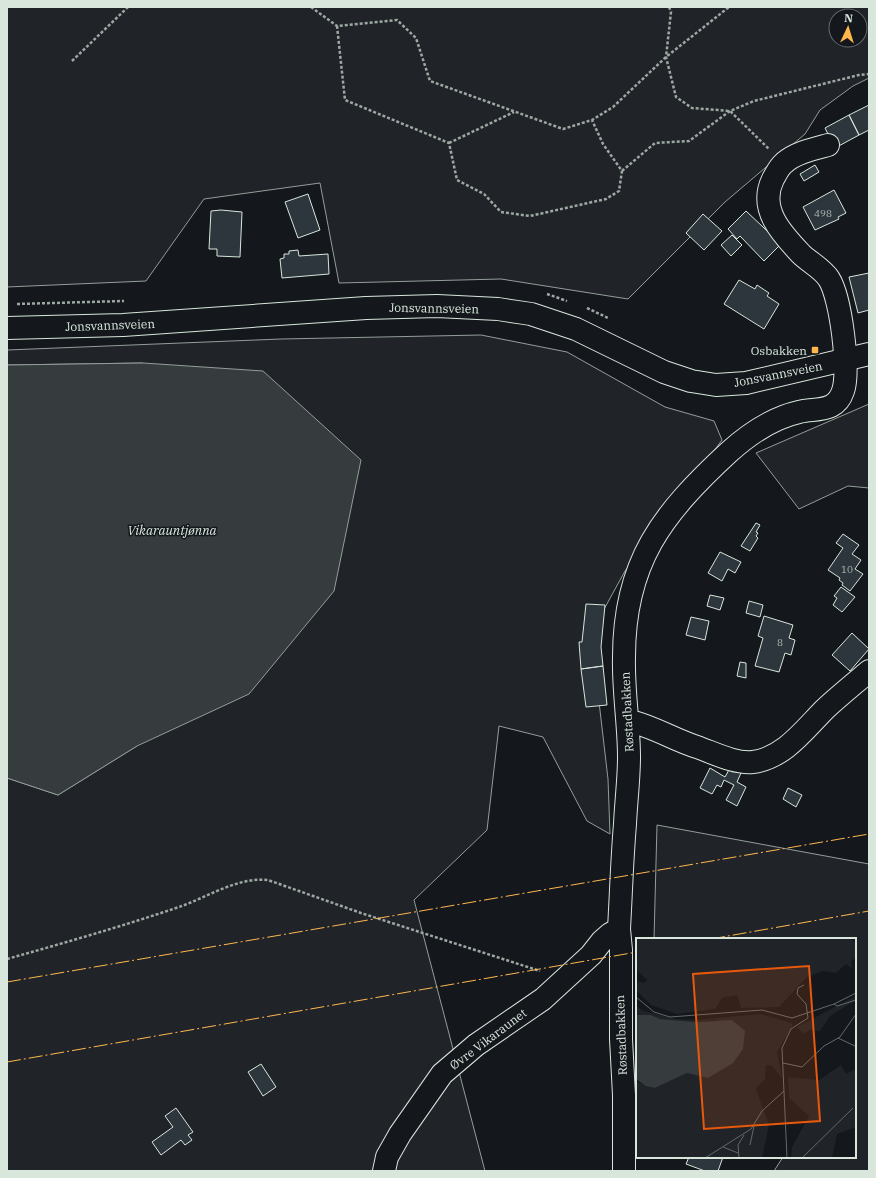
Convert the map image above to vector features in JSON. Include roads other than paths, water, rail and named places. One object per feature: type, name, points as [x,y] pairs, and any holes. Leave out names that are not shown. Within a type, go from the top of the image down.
[{"type":"street","points":[[828,146],[803,152],[784,163],[771,184],[769,209],[775,222],[784,234],[808,261],[828,276],[833,287],[840,313],[844,360]]},
{"type":"street","name":"Jonsvannsveien","points":[[7,328],[123,325],[366,308],[437,306],[498,309],[531,314],[576,329],[664,372],[691,381],[716,385],[746,383],[869,354]]},
{"type":"street","name":"Røstadbakken","points":[[624,1171],[624,1095],[620,1039],[621,950],[619,929],[629,761],[629,721],[624,659],[628,606],[634,580],[646,551],[677,503],[709,471],[746,438],[766,424],[801,411],[823,408],[838,401],[845,384],[844,360]]},
{"type":"street","points":[[629,721],[732,759],[752,762],[772,757],[785,748],[869,671]]},
{"type":"street","name":"Øvre Vikaraunet","points":[[384,1171],[388,1157],[400,1134],[442,1074],[458,1058],[543,999],[591,954],[602,941],[619,929]]},
{"type":"water","name":"Vikarauntjønna","points":[[143,363],[263,371],[361,460],[334,591],[249,694],[137,746],[58,795],[7,778],[7,365]]},
{"type":"place","name":"Osbakken","points":[[815,350]]}]
